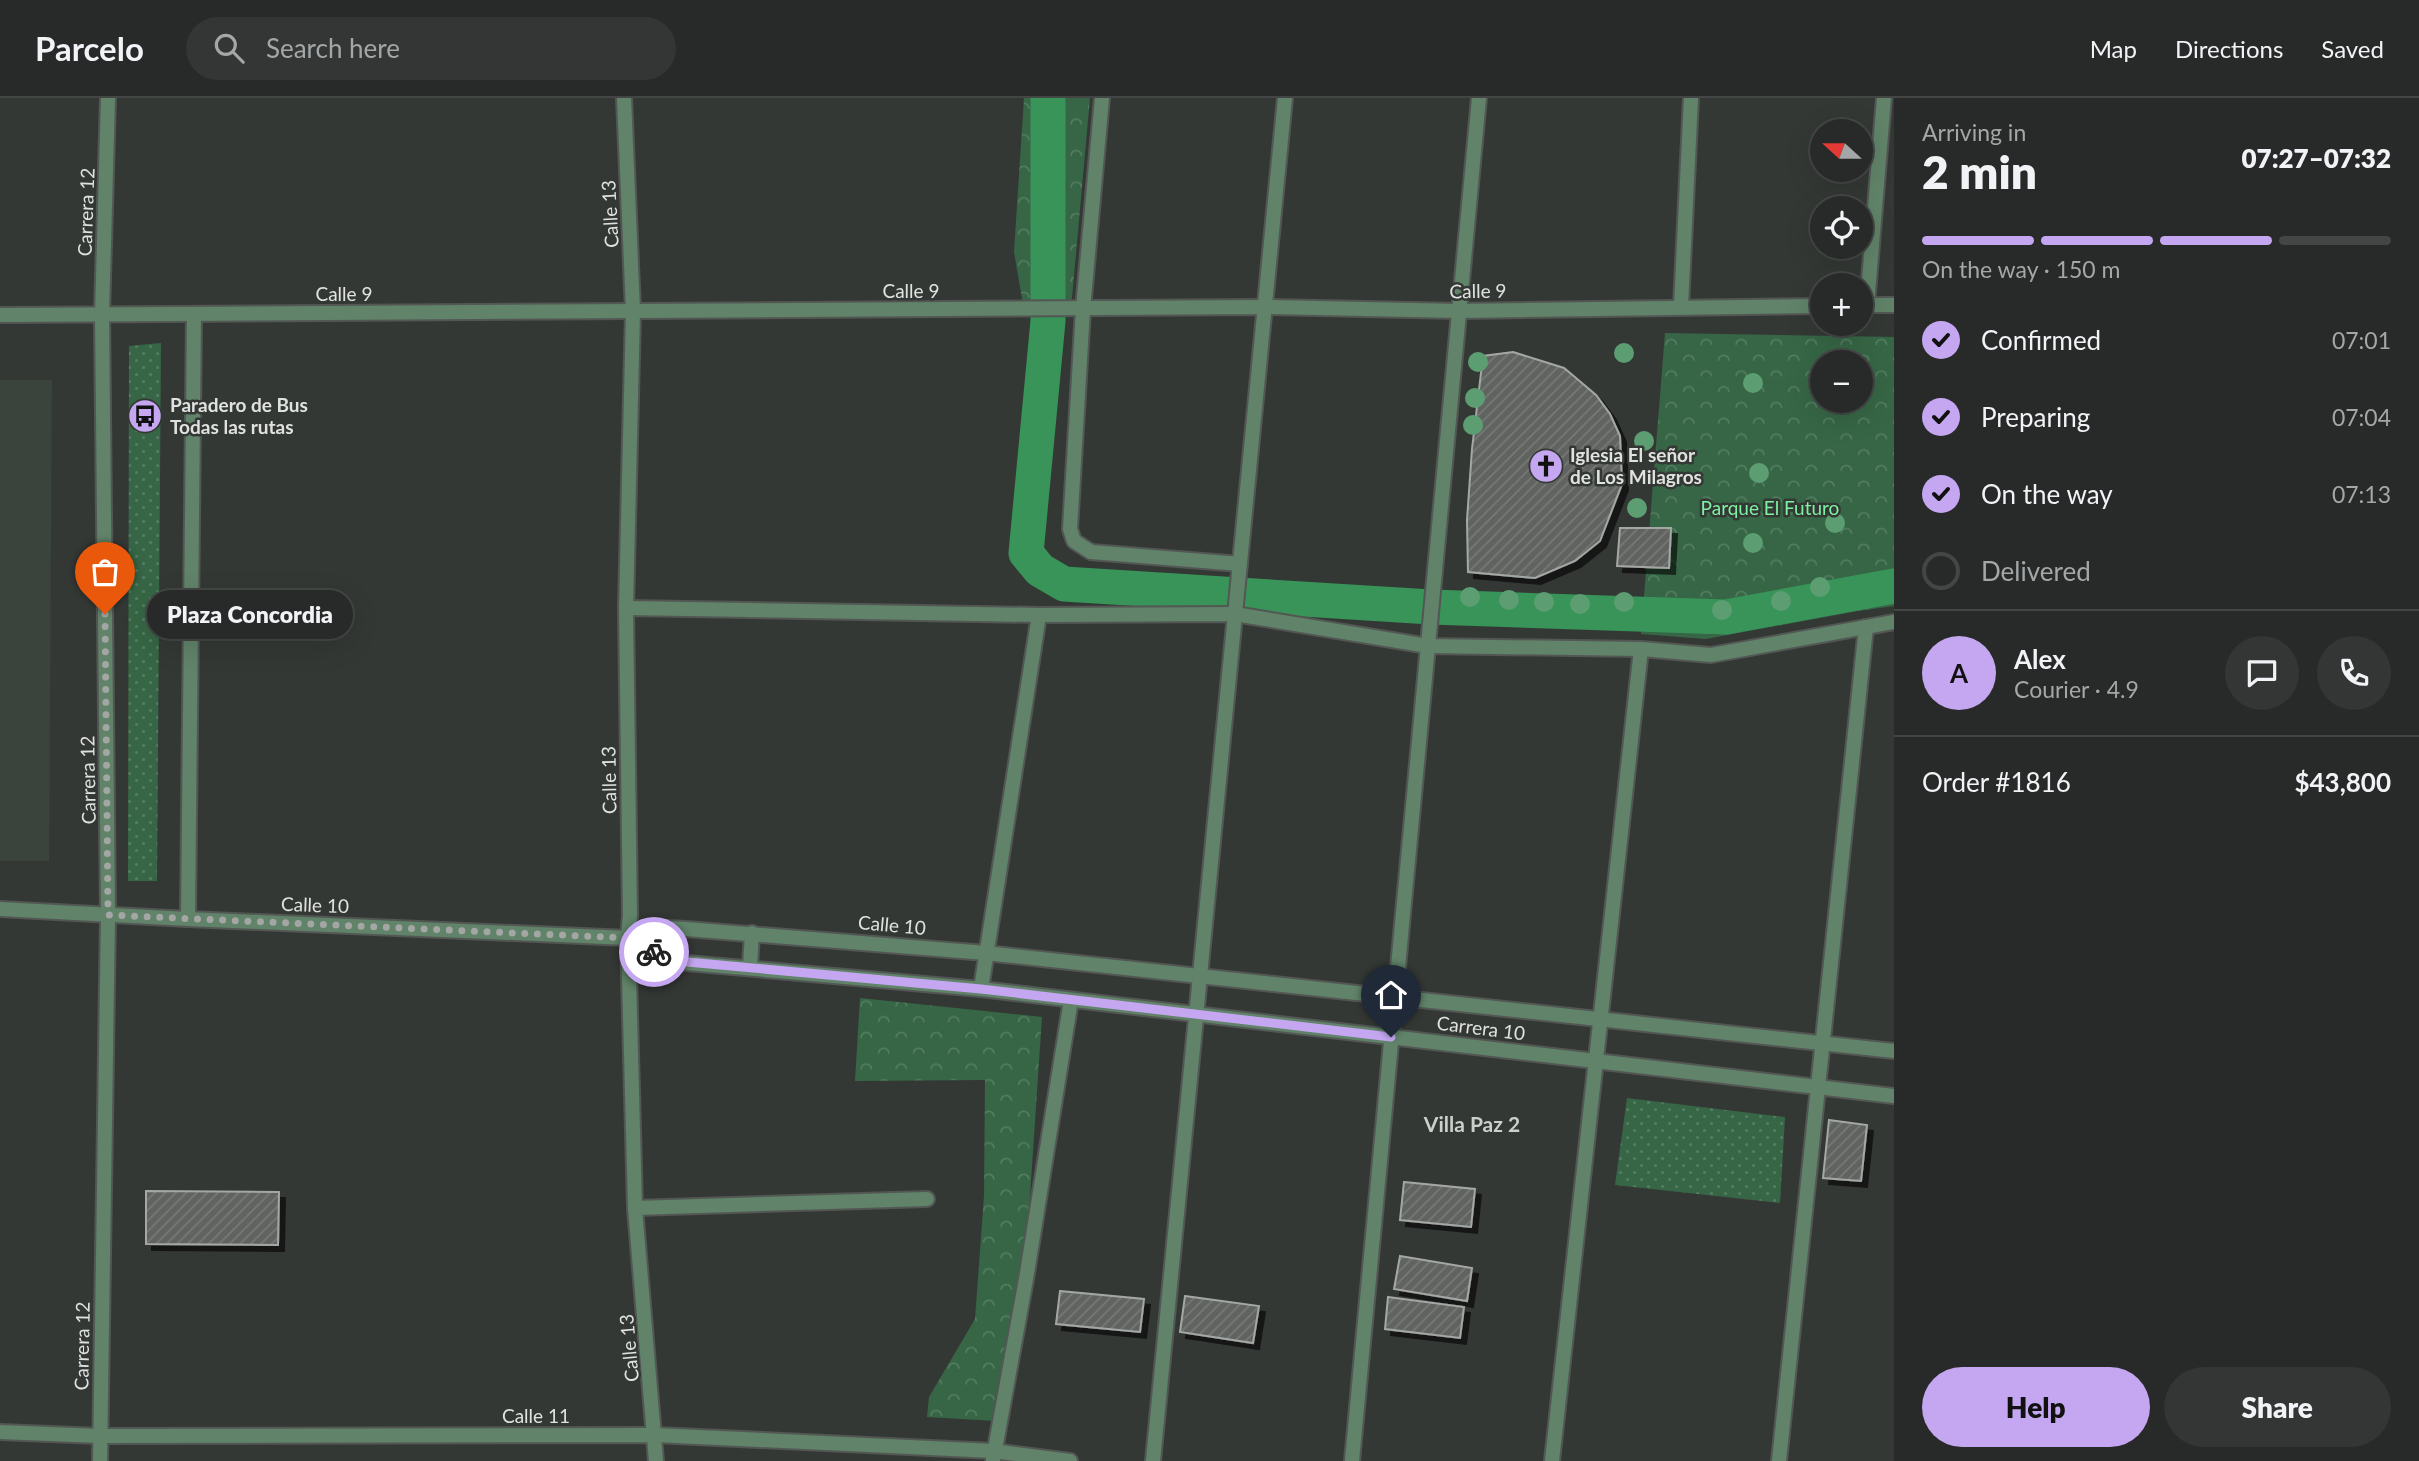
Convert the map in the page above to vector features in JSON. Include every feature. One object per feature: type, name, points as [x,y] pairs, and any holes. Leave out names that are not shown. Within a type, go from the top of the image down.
[{"type":"street","name":"Carrera 12","points":[[100,1461],[108,915],[102,314],[108,98]]},
{"type":"street","name":"Calle 13","points":[[624,98],[633,311],[626,608],[630,916],[628,938],[635,1208],[656,1435],[656,1461]]},
{"type":"street","points":[[1102,98],[1080,309],[1070,529],[1074,541],[1091,552],[1240,565]]},
{"type":"street","points":[[1153,1461],[1285,98]]},
{"type":"street","points":[[1352,1461],[1479,98]]},
{"type":"street","points":[[1681,306],[1691,98]]},
{"type":"street","points":[[1866,273],[1884,98]]},
{"type":"street","points":[[1873,305],[1894,305]]},
{"type":"street","name":"Calle 9","points":[[0,315],[1265,307],[1459,311],[1810,306]]},
{"type":"street","points":[[188,919],[194,314]]},
{"type":"street","points":[[626,608],[1039,615],[1235,614],[1428,646],[1641,649],[1711,655],[1894,622]]},
{"type":"street","points":[[981,989],[1039,615]]},
{"type":"street","points":[[1779,1461],[1866,626]]},
{"type":"street","points":[[1552,1461],[1641,649]]},
{"type":"street","name":"Calle 10","points":[[0,909],[628,938],[668,928],[986,953]]},
{"type":"street","points":[[750,967],[752,933]]},
{"type":"street","name":"Calle 10","points":[[628,938],[663,957],[687,962],[981,989]]},
{"type":"street","name":"Carrera 10","points":[[986,953],[1894,1051]]},
{"type":"street","name":"Carrera 10","points":[[981,989],[1894,1096]]},
{"type":"street","points":[[993,1456],[1026,1279],[1071,1000]]},
{"type":"street","points":[[635,1208],[926,1199]]},
{"type":"street","name":"Calle 11","points":[[0,1432],[100,1436],[656,1435],[1070,1461]]},
{"type":"shaded area","points":[[0,380],[52,380],[49,861],[0,861]]},
{"type":"green space","points":[[1024,98],[1090,98],[1071,309],[1043,296],[1024,310],[1014,252]]},
{"type":"green space","name":"Parque El Futuro","points":[[1665,333],[1894,337],[1894,606],[1706,639],[1641,634]]},
{"type":"green space","points":[[161,343],[157,881],[128,881],[129,346]]},
{"type":"green space","points":[[860,998],[1042,1017],[1027,1240],[996,1421],[927,1417],[929,1397],[975,1319],[984,1196],[985,1080],[855,1081]]},
{"type":"green space","points":[[1627,1098],[1785,1117],[1780,1203],[1615,1185]]},
{"type":"building","name":"Iglesia El señor de Los Milagros","points":[[1513,352],[1564,368],[1596,395],[1610,414],[1620,436],[1622,484],[1600,541],[1575,561],[1535,578],[1468,572],[1467,520],[1483,356]]},
{"type":"building","points":[[1620,528],[1671,528],[1669,568],[1617,566]]},
{"type":"building","points":[[1829,1120],[1867,1125],[1861,1181],[1823,1178]]},
{"type":"building","points":[[1404,1182],[1475,1189],[1471,1227],[1400,1220]]},
{"type":"building","points":[[146,1191],[279,1192],[278,1245],[146,1244]]},
{"type":"building","points":[[1400,1256],[1472,1268],[1467,1301],[1394,1289]]},
{"type":"building","points":[[1060,1291],[1144,1299],[1140,1332],[1056,1324]]},
{"type":"building","points":[[1185,1296],[1259,1306],[1253,1343],[1180,1332]]},
{"type":"building","points":[[1388,1297],[1464,1307],[1460,1338],[1385,1329]]},
{"type":"waterway","points":[[1048,98],[1048,321],[1026,553],[1040,570],[1064,584],[1431,607],[1726,617],[1894,586]]},
{"type":"way so far","points":[[105,614],[108,915],[628,938],[654,952]]},
{"type":"place","name":"Paradero de Bus Todas las rutas","points":[[145,416]]},
{"type":"place","name":"Iglesia El señor de Los Milagros","points":[[1546,466]]},
{"type":"place","name":"Plaza Concordia","points":[[105,614]]},
{"type":"district","name":"Villa Paz 2","points":[[1472,1125]]},
{"type":"route","points":[[654,952],[663,957],[687,962],[981,989],[1391,1037]]}]
